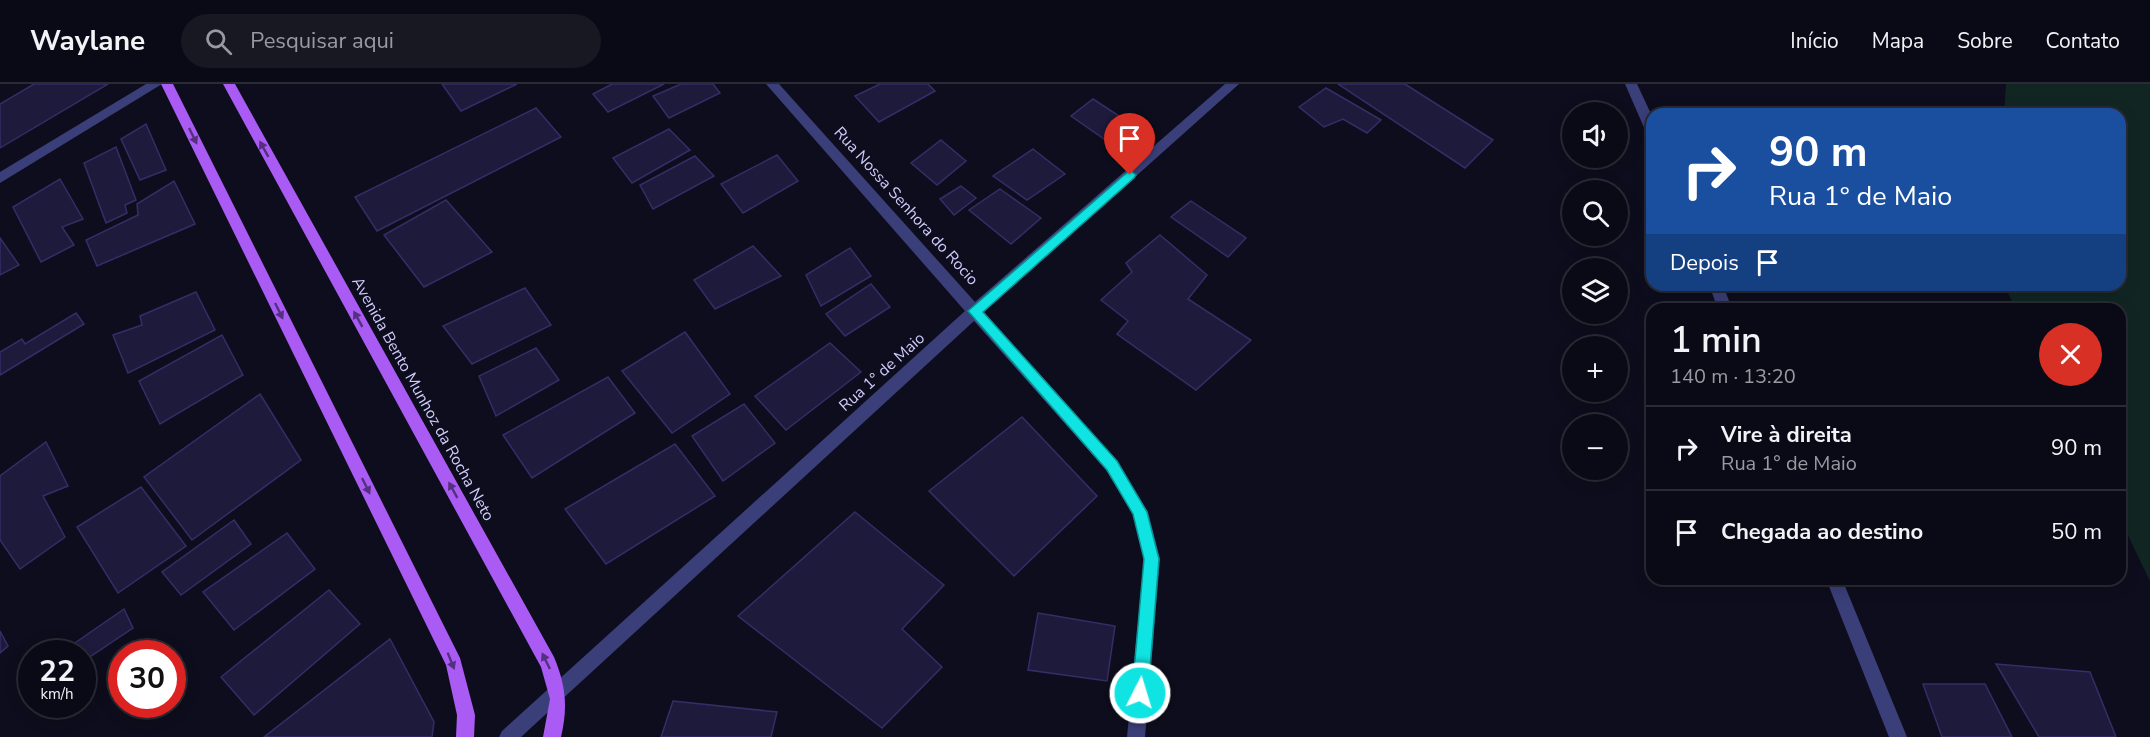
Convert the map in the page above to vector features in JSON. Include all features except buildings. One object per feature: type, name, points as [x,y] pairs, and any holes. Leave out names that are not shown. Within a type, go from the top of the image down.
[{"type":"main road","points":[[167,84],[454,664],[466,715],[465,737]]},
{"type":"main road","name":"Avenida Bento Munhoz da Rocha Neto","points":[[229,84],[548,663],[560,691],[558,717],[552,737]]},
{"type":"street","points":[[0,178],[156,84]]},
{"type":"street","name":"Rua Nossa Senhora do Rocio","points":[[772,84],[1112,466],[1140,512],[1152,559],[1136,737]]},
{"type":"street","name":"Rua 1° de Maio","points":[[508,737],[975,311],[1233,84]]},
{"type":"street","points":[[1631,84],[1646,118]]},
{"type":"street","points":[[1836,585],[1898,737]]},
{"type":"green space","points":[[2006,84],[2150,84],[2150,581],[2126,531],[2126,303],[2013,303],[2007,291],[2126,291],[2126,108],[2004,108]]},
{"type":"route","points":[[1130,175],[975,311],[1112,466],[1140,512],[1152,559],[1140,693]]}]
